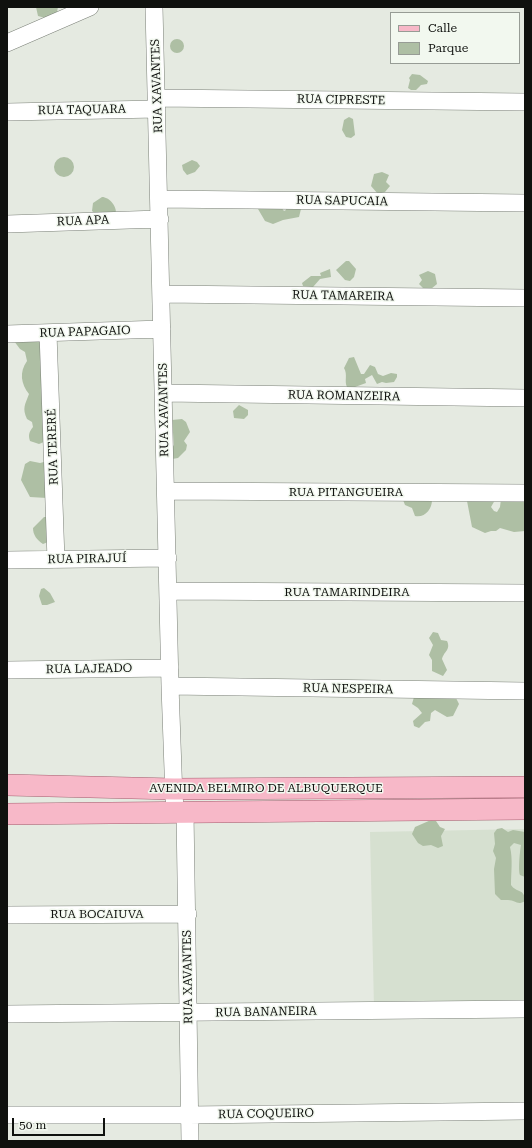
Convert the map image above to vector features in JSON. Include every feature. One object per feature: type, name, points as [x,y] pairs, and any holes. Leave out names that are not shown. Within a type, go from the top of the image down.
[{"type":"main road","name":"AVENIDA BELMIRO DE ALBUQUERQUE","points":[[7,785],[174,789],[525,787]]},
{"type":"main road","name":"AVENIDA BELMIRO DE ALBUQUERQUE","points":[[7,814],[525,809]]},
{"type":"street","points":[[7,43],[90,7]]},
{"type":"street","name":"RUA XAVANTES","points":[[154,7],[169,591],[170,686],[174,789],[180,812],[188,914],[190,1141]]},
{"type":"street","name":"RUA CIPRESTE","points":[[157,103],[525,102]]},
{"type":"street","name":"RUA TAQUARA","points":[[7,112],[157,103]]},
{"type":"street","name":"RUA SAPUCAIA","points":[[159,199],[525,203]]},
{"type":"street","name":"RUA APA","points":[[7,224],[160,219]]},
{"type":"street","name":"RUA TAMAREIRA","points":[[162,294],[525,298]]},
{"type":"street","name":"RUA PAPAGAIO","points":[[7,334],[162,329]]},
{"type":"street","name":"RUA TERERÉ","points":[[48,333],[56,560]]},
{"type":"street","name":"RUA ROMANZEIRA","points":[[164,393],[525,398]]},
{"type":"street","name":"RUA PITANGUEIRA","points":[[166,491],[525,494]]},
{"type":"street","name":"RUA PIRAJUÍ","points":[[7,560],[168,558]]},
{"type":"street","name":"RUA TAMARINDEIRA","points":[[169,591],[525,593]]},
{"type":"street","name":"RUA LAJEADO","points":[[7,670],[170,668]]},
{"type":"street","name":"RUA NESPEIRA","points":[[170,686],[525,691]]},
{"type":"street","name":"RUA BOCAIUVA","points":[[7,915],[188,914]]},
{"type":"street","name":"RUA BANANEIRA","points":[[7,1014],[525,1008]]},
{"type":"street","name":"RUA COQUEIRO","points":[[7,1114],[189,1115],[525,1111]]},
{"type":"shaded area","points":[[525,829],[525,1004],[374,1007],[370,832]]},
{"type":"green space","points":[[36,7],[58,7],[57,12],[49,19],[38,16]]},
{"type":"green space","points":[[174,39],[180,39],[184,43],[184,49],[180,53],[174,53],[170,49],[170,43]]},
{"type":"green space","points":[[412,74],[420,75],[428,81],[427,84],[421,85],[416,90],[411,90],[408,88],[409,78]]},
{"type":"green space","points":[[349,117],[353,119],[355,135],[351,138],[346,137],[342,130],[344,120]]},
{"type":"green space","points":[[64,157],[71,160],[74,167],[71,174],[64,177],[57,174],[54,167],[57,160]]},
{"type":"green space","points":[[192,160],[197,162],[200,166],[195,172],[187,175],[183,170],[182,165]]},
{"type":"green space","points":[[382,172],[389,175],[386,182],[390,186],[385,192],[378,194],[371,186],[374,174]]},
{"type":"green space","points":[[102,197],[105,197],[112,202],[116,214],[98,216],[92,211],[93,203]]},
{"type":"green space","points":[[285,202],[301,209],[299,217],[283,220],[273,224],[265,221],[256,208],[281,207],[284,211],[286,210]]},
{"type":"green space","points":[[346,261],[349,261],[356,269],[354,277],[350,281],[345,280],[336,270]]},
{"type":"green space","points":[[330,269],[331,277],[320,279],[313,287],[303,286],[302,283],[311,276],[321,276],[320,273]]},
{"type":"green space","points":[[428,271],[435,274],[437,284],[431,289],[423,288],[419,284],[422,280],[419,275]]},
{"type":"green space","points":[[44,328],[44,351],[40,353],[54,438],[39,444],[30,441],[29,439],[29,434],[33,427],[32,422],[27,419],[25,412],[25,406],[29,394],[24,386],[22,378],[24,365],[27,361],[25,352],[20,349],[14,341]]},
{"type":"green space","points":[[354,357],[361,374],[364,374],[370,365],[375,367],[378,374],[383,376],[391,373],[397,374],[397,377],[394,382],[382,382],[377,384],[372,375],[365,379],[366,383],[355,387],[347,387],[344,368],[349,358]]},
{"type":"green space","points":[[239,405],[248,410],[248,415],[244,419],[234,418],[233,411]]},
{"type":"green space","points":[[182,419],[186,422],[190,432],[184,441],[187,445],[186,450],[178,458],[172,459],[168,453],[174,445],[172,420]]},
{"type":"green space","points":[[52,460],[47,498],[30,497],[21,480],[25,464],[30,461],[40,463]]},
{"type":"green space","points":[[525,498],[525,531],[514,532],[500,528],[496,531],[485,533],[472,527],[467,501],[495,500],[491,507],[497,512],[500,507],[501,499]]},
{"type":"green space","points":[[403,500],[432,500],[432,503],[431,507],[425,514],[422,516],[415,516],[412,508],[405,505]]},
{"type":"green space","points":[[44,517],[49,517],[48,542],[43,544],[36,537],[33,528]]},
{"type":"green space","points":[[44,588],[50,593],[55,602],[42,605],[39,596],[41,589]]},
{"type":"green space","points":[[433,632],[438,633],[441,640],[447,641],[448,644],[448,649],[442,659],[447,670],[443,676],[432,671],[432,660],[429,655],[433,645],[429,638]]},
{"type":"green space","points":[[455,696],[459,704],[453,716],[447,717],[435,710],[431,713],[430,721],[425,722],[419,728],[414,726],[413,721],[422,713],[412,704],[414,697]]},
{"type":"green space","points":[[431,820],[436,821],[440,827],[445,829],[441,836],[443,846],[438,848],[431,845],[423,846],[418,843],[412,834],[415,827]]},
{"type":"green space","points":[[502,828],[508,832],[513,830],[525,832],[525,877],[520,875],[519,872],[521,845],[514,843],[510,847],[512,861],[511,885],[515,889],[522,892],[525,897],[525,901],[518,903],[511,900],[501,900],[495,894],[494,869],[496,858],[493,851],[495,844],[494,833],[497,829]]}]
